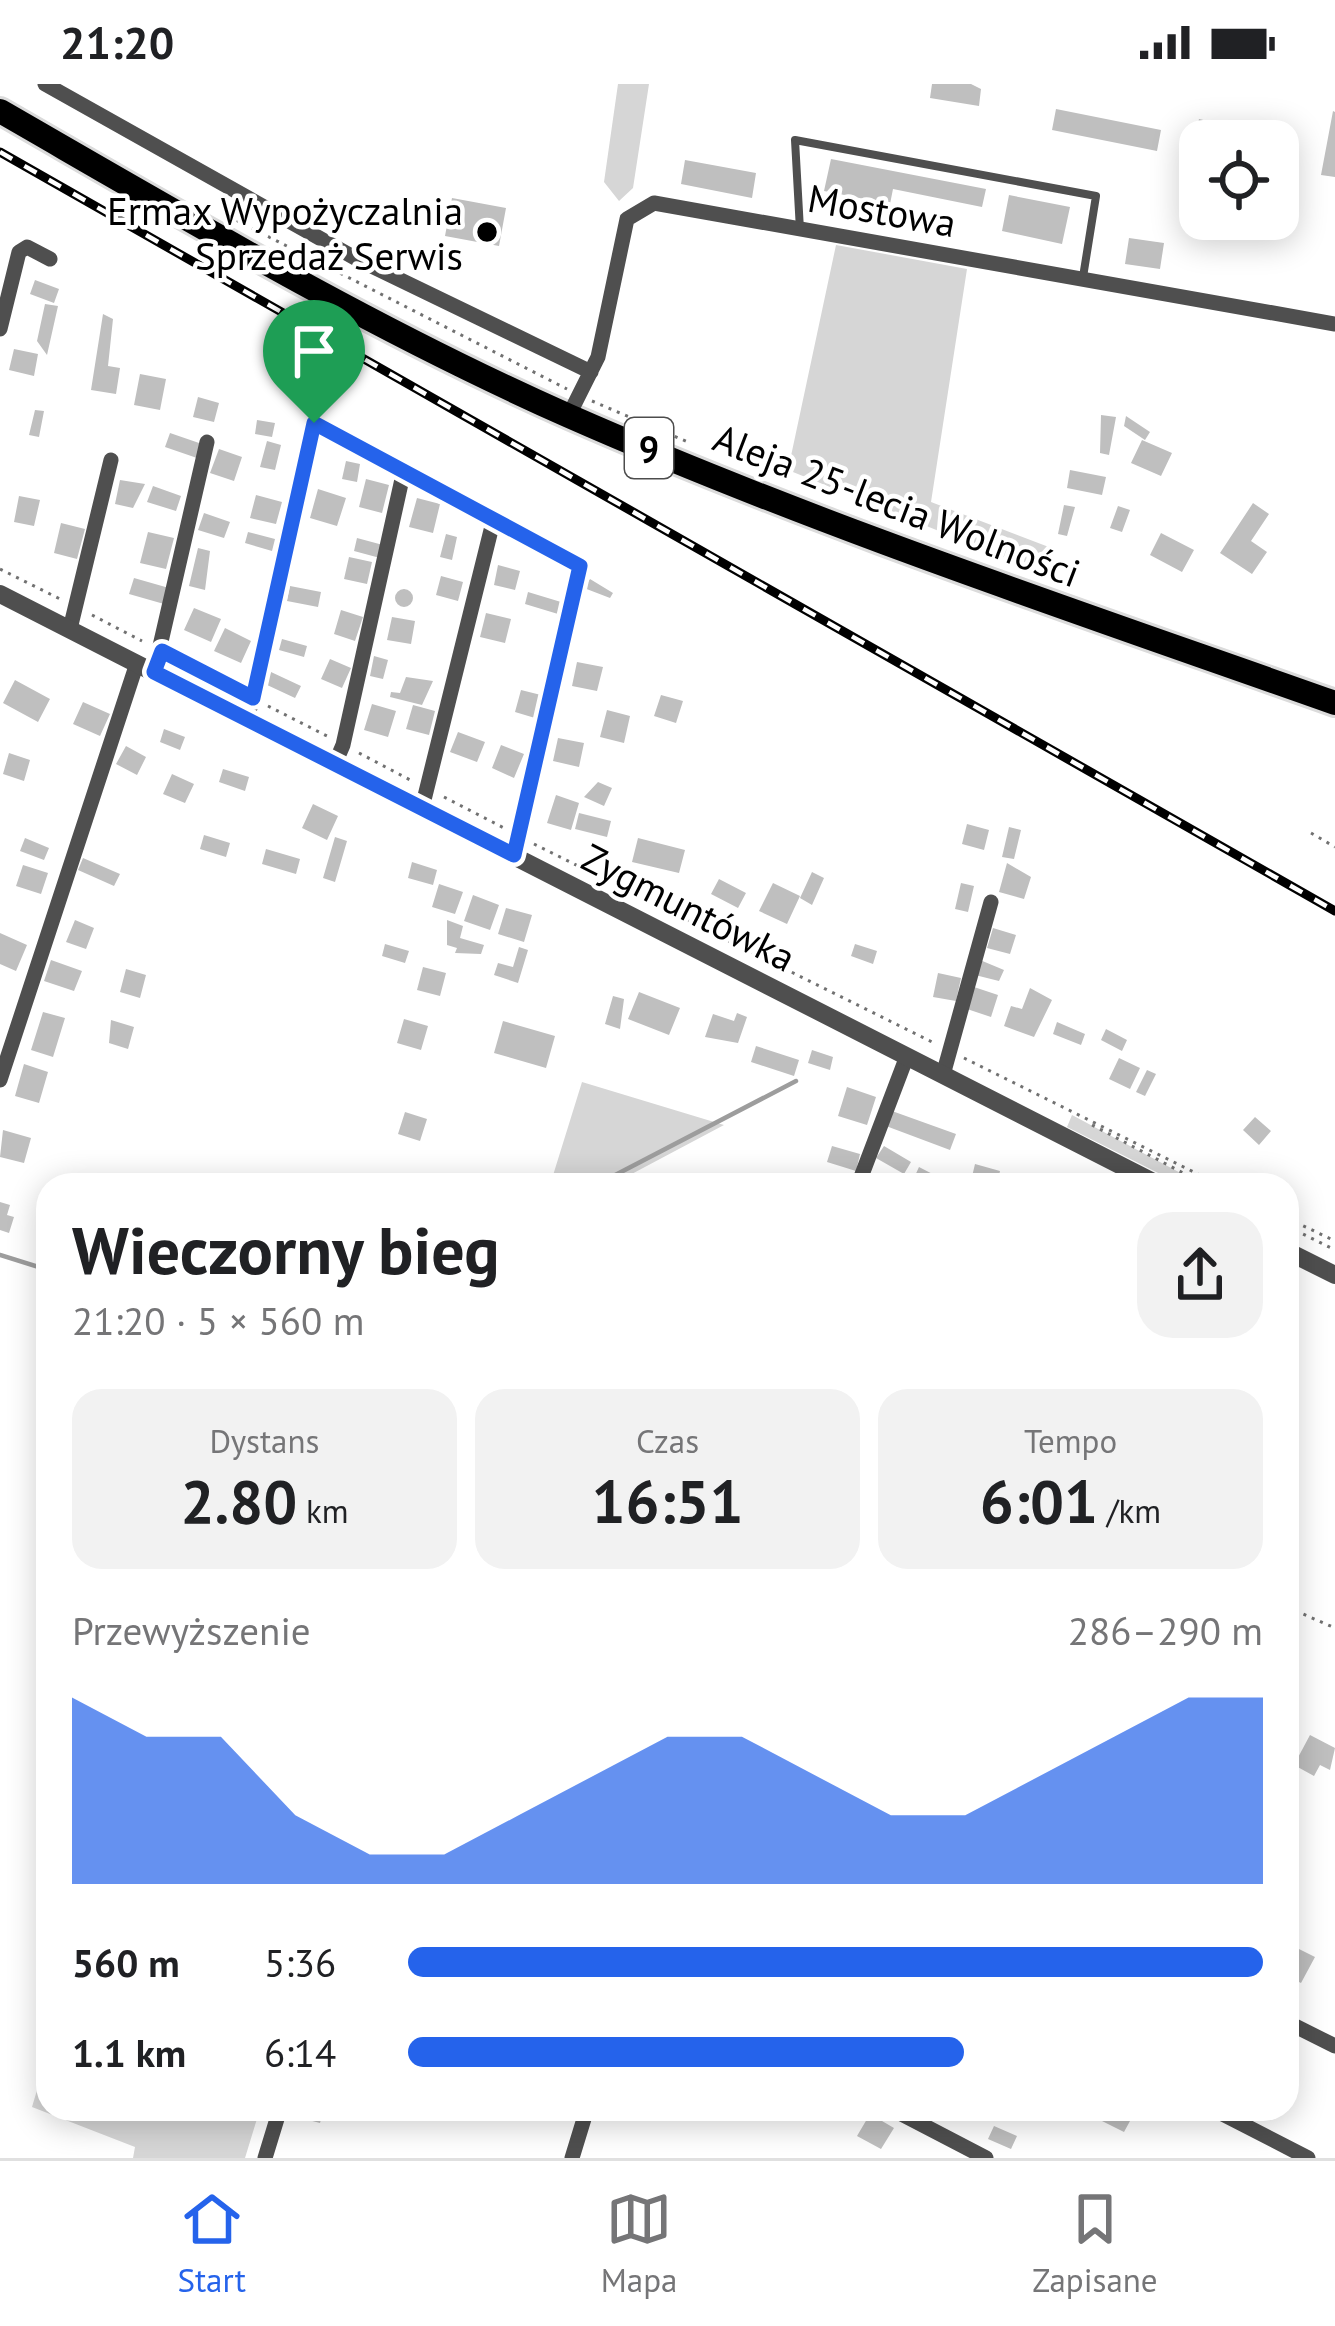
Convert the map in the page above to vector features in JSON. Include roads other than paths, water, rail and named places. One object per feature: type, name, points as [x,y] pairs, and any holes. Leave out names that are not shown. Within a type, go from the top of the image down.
[{"type":"main road","name":"Aleja 25-lecia Wolności","points":[[0,111],[311,287],[832,524],[1335,703]]},
{"type":"street","points":[[45,84],[355,258],[591,372]]},
{"type":"street","name":"Mostowa","points":[[573,405],[591,372],[623,234],[634,211],[654,202],[1335,324]]},
{"type":"street","points":[[0,329],[19,252],[27,247],[50,259]]},
{"type":"street","points":[[247,721],[314,423]]},
{"type":"street","points":[[0,1080],[146,668],[162,651],[207,442]]},
{"type":"street","points":[[70,629],[110,460]]},
{"type":"street","points":[[334,766],[343,745],[404,470]]},
{"type":"street","points":[[426,799],[494,518]]},
{"type":"street","points":[[517,846],[580,566]]},
{"type":"street","name":"Zygmuntówka","points":[[0,594],[334,766],[426,799],[1135,1173]]},
{"type":"street","points":[[943,1075],[992,902]]},
{"type":"street","points":[[863,1173],[908,1056]]},
{"type":"street","points":[[1299,1257],[1335,1276]]},
{"type":"street","points":[[1299,2028],[1335,2046]]},
{"type":"street","points":[[265,2158],[276,2121]]},
{"type":"street","points":[[572,2158],[583,2121]]},
{"type":"street","points":[[915,2121],[986,2158]]},
{"type":"street","points":[[1236,2121],[1308,2158]]},
{"type":"lane","points":[[800,230],[795,140],[1096,196],[1083,277]]},
{"type":"waterway","points":[[619,1173],[796,1081]]},
{"type":"waterway","points":[[0,1255],[36,1266]]},
{"type":"railway","points":[[0,152],[1335,911]]},
{"type":"place","name":"Ermax Wypożyczalnia Sprzedaż Serwis","points":[[487,232]]}]
